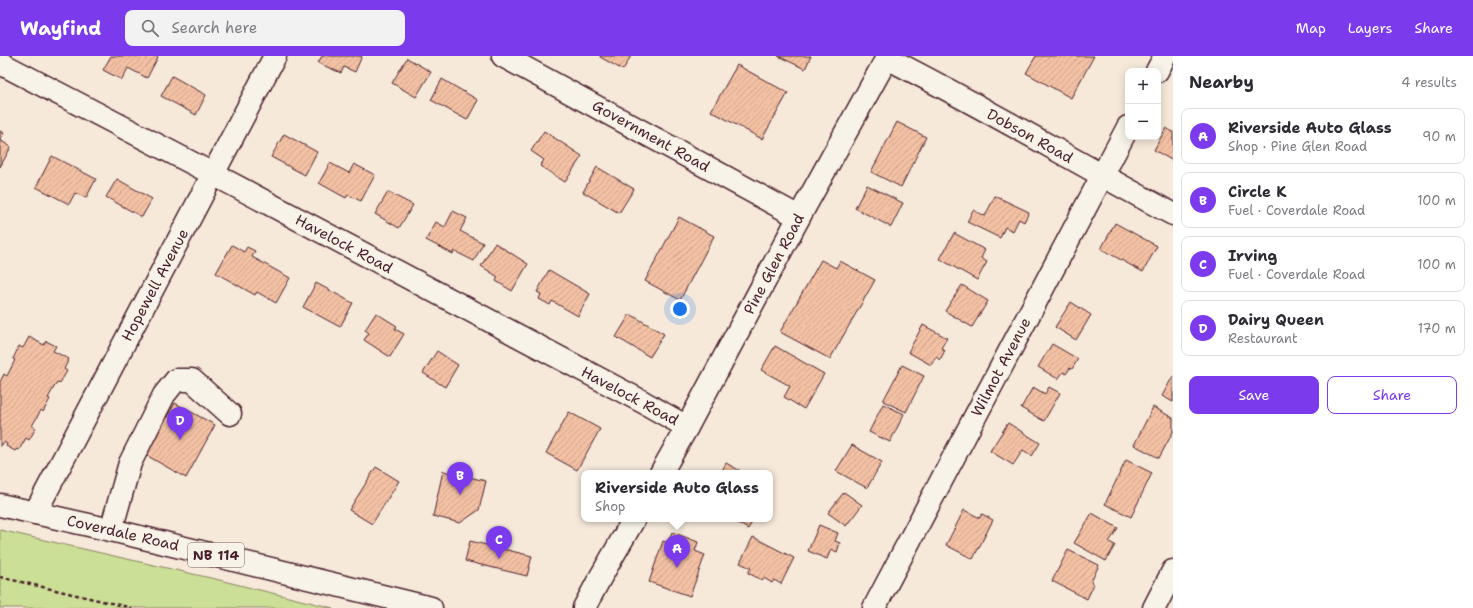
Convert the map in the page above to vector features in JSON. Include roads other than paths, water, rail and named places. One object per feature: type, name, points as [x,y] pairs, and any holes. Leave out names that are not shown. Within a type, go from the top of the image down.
[{"type":"street","name":"Hopewell Avenue","points":[[35,513],[275,56]]},
{"type":"street","name":"Government Road","points":[[503,56],[799,217]]},
{"type":"street","points":[[1159,68],[1165,56]]},
{"type":"street","name":"Pine Glen Road","points":[[662,470],[687,427],[799,217],[888,57]]},
{"type":"street","name":"Dobson Road","points":[[888,57],[1173,214]]},
{"type":"street","name":"Havelock Road","points":[[0,63],[213,174],[643,402],[687,427]]},
{"type":"street","name":"Wilmot Avenue","points":[[874,608],[1125,133]]},
{"type":"street","points":[[112,530],[130,463],[164,395],[176,380],[192,380],[230,414]]},
{"type":"street","name":"Coverdale Road","points":[[0,505],[112,530],[431,608]]},
{"type":"street","points":[[584,608],[632,522]]},
{"type":"street","points":[[1154,608],[1173,571]]},
{"type":"place","name":"Dairy Queen","points":[[180,440]]},
{"type":"place","name":"Circle K","points":[[460,495]]},
{"type":"place","name":"Irving","points":[[499,559]]},
{"type":"place","name":"Riverside Auto Glass","points":[[677,568]]}]
